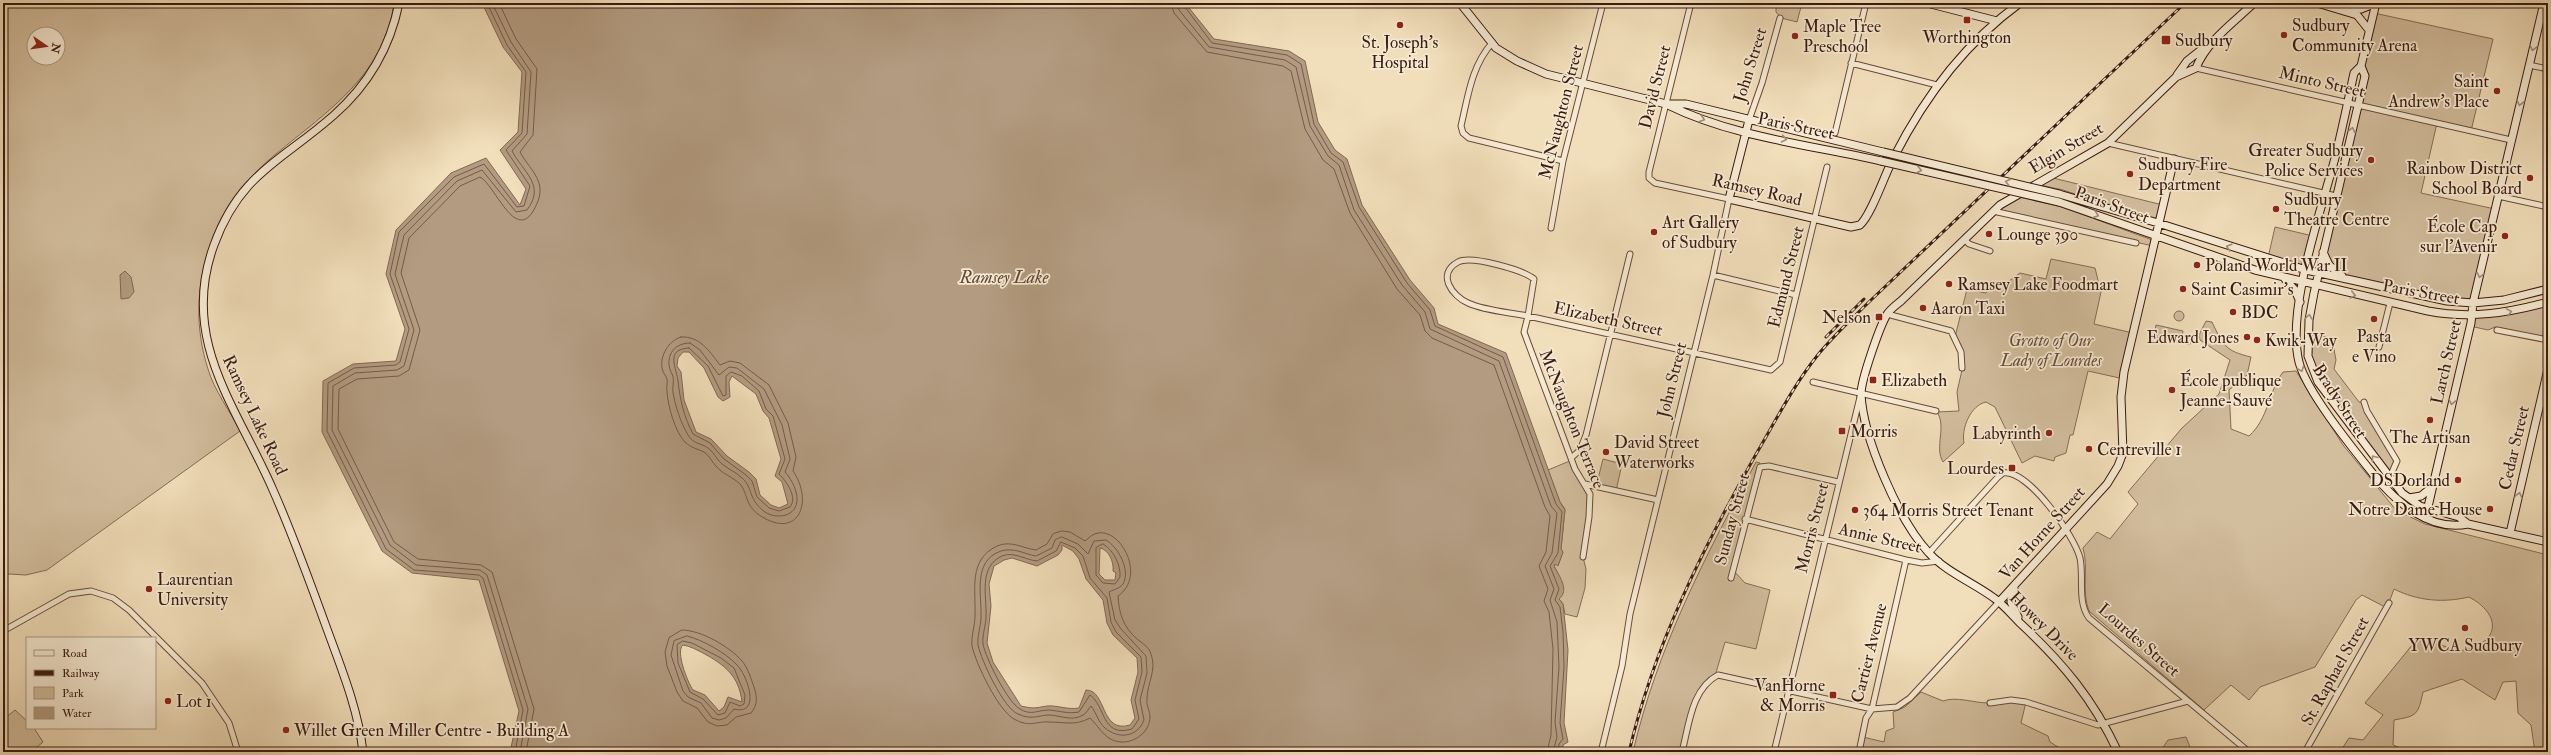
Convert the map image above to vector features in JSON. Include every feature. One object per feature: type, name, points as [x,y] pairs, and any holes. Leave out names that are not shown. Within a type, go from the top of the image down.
[{"type":"main road","name":"Ramsey Lake Road","points":[[363,752],[356,713],[348,687],[299,553],[273,490],[213,367],[204,327],[204,294],[207,269],[214,245],[236,199],[261,171],[333,116],[358,90],[381,57],[390,37],[399,3]]},
{"type":"main road","name":"Paris Street","points":[[1460,3],[1492,43],[1518,61],[1546,74],[1666,104],[1704,119],[1746,131],[2059,202],[2155,236],[2283,278],[2390,303],[2450,315],[2471,316],[2514,311],[2548,302]]},
{"type":"main road","points":[[1927,3],[1953,6],[1997,21]]},
{"type":"main road","points":[[1937,85],[1959,57],[1997,21],[2020,3]]},
{"type":"main road","points":[[2176,77],[2187,61],[2213,41],[2254,3]]},
{"type":"main road","points":[[2317,3],[2345,10],[2362,18],[2369,30]]},
{"type":"main road","points":[[2345,10],[2361,10],[2376,3]]},
{"type":"main road","name":"Brady Street","points":[[2376,3],[2361,66],[2354,73],[2315,223],[2300,303],[2296,342],[2299,362],[2306,381],[2390,494],[2399,503],[2425,517],[2457,526],[2468,524],[2548,542]]},
{"type":"main road","name":"Larch Street","points":[[2425,517],[2473,303],[2544,3]]},
{"type":"main road","points":[[2196,68],[2213,41]]},
{"type":"main road","name":"Brady Street","points":[[2361,66],[2365,76],[2315,286],[2307,343],[2312,370],[2390,479],[2409,498],[2427,508],[2459,517],[2468,524]]},
{"type":"main road","name":"Elgin Street","points":[[1887,314],[1965,240],[1993,211],[2007,200],[2108,143],[2176,77],[2196,68]]},
{"type":"main road","name":"Ramsey Road","points":[[1729,199],[1851,227],[1860,225],[1900,145],[1937,85]]},
{"type":"main road","name":"Paris Street","points":[[1666,104],[1686,104],[2059,194],[2158,223],[2306,270],[2446,301],[2473,303],[2504,300],[2548,289]]},
{"type":"main road","name":"John Street","points":[[1729,199],[1749,120]]},
{"type":"main road","name":"Van Horne Street","points":[[1999,602],[2107,484],[2118,466],[2123,453],[2122,386],[2155,236],[2174,159]]},
{"type":"main road","points":[[2323,250],[2326,261],[2331,268],[2346,278]]},
{"type":"main road","points":[[2283,278],[2295,290],[2300,303]]},
{"type":"main road","name":"Morris Street","points":[[1861,392],[1880,328],[1887,314]]},
{"type":"main road","name":"Cedar Street","points":[[2510,533],[2548,369]]},
{"type":"main road","name":"Howey Drive","points":[[1861,392],[1866,427],[1879,466],[1906,519],[1929,553],[1999,602],[2048,647],[2072,675],[2105,724],[2118,752]]},
{"type":"main road","points":[[2409,498],[2421,496],[2432,486]]},
{"type":"main road","points":[[2015,585],[2011,602],[2021,623]]},
{"type":"street","name":"McNaughton Street","points":[[1551,228],[1563,161],[1603,3]]},
{"type":"street","name":"David Street","points":[[1650,178],[1649,172],[1691,3]]},
{"type":"street","points":[[1835,133],[1866,3]]},
{"type":"street","name":"John Street","points":[[1749,120],[1762,83],[1780,18]]},
{"type":"street","points":[[1492,43],[1480,56],[1474,71],[1461,126],[1463,133],[1469,138],[1563,161]]},
{"type":"street","points":[[1851,63],[1937,85]]},
{"type":"street","points":[[2529,65],[2548,69]]},
{"type":"street","name":"Minto Street","points":[[2196,68],[2511,140]]},
{"type":"street","points":[[2108,143],[2336,196]]},
{"type":"street","name":"Edmund Street","points":[[1775,368],[1780,362],[1827,167]]},
{"type":"street","name":"Ramsey Road","points":[[1650,178],[1655,183],[1729,199]]},
{"type":"street","points":[[2498,196],[2548,207]]},
{"type":"street","name":"John Street","points":[[1601,752],[1622,666],[1630,614],[1713,275],[1729,199]]},
{"type":"street","points":[[1993,211],[2136,243]]},
{"type":"street","points":[[1965,240],[1969,244],[1990,251]]},
{"type":"street","points":[[1571,458],[1584,443],[1630,254]]},
{"type":"street","name":"Elizabeth Street","points":[[1528,316],[1535,283],[1531,277],[1473,259],[1459,261],[1449,271],[1447,284],[1453,294],[1468,303],[1694,352],[1768,371],[1775,368]]},
{"type":"street","points":[[1713,275],[1796,295]]},
{"type":"street","points":[[2379,347],[2390,303]]},
{"type":"street","points":[[1887,314],[1951,331],[1962,352],[1962,368]]},
{"type":"street","name":"McNaughton Terrace","points":[[1528,316],[1524,332],[1526,344],[1579,479],[1585,484],[1589,491],[1590,501],[1582,557]]},
{"type":"street","points":[[2498,330],[2548,340]]},
{"type":"street","points":[[1813,382],[1861,392],[1936,411]]},
{"type":"street","name":"Morris Street","points":[[1774,752],[1824,538],[1861,392]]},
{"type":"street","points":[[2364,402],[2367,411],[2397,461],[2390,479]]},
{"type":"street","name":"Sunday Street","points":[[1731,578],[1760,467],[1769,466],[1838,482]]},
{"type":"street","name":"Lourdes Street","points":[[1929,553],[1998,477],[2009,472],[2036,491],[2066,529],[2080,558],[2082,599],[2086,614],[2249,752]]},
{"type":"street","points":[[1585,484],[1658,500]]},
{"type":"street","name":"Annie Street","points":[[1746,519],[1906,560],[1922,563],[1939,561]]},
{"type":"street","name":"Cartier Avenue","points":[[1859,752],[1866,718],[1872,709],[1906,560]]},
{"type":"street","points":[[3,631],[70,594],[91,591],[113,598],[129,610],[202,683],[229,722],[238,752]]},
{"type":"street","name":"Van Horne Street","points":[[1682,752],[1697,696],[1713,677],[1721,674],[1872,709],[1889,709],[1904,703],[1999,602]]},
{"type":"street","name":"St. Raphael Street","points":[[2306,752],[2389,603]]},
{"type":"street","points":[[1990,703],[2018,700],[2087,723],[2105,724],[2188,701]]},
{"type":"green space","points":[[3,3],[394,3],[388,28],[379,50],[366,71],[334,106],[277,153],[255,174],[236,197],[220,223],[209,250],[202,279],[199,308],[201,339],[211,377],[218,393],[240,431],[47,570],[26,575],[9,574],[3,576]]},
{"type":"green space","points":[[1776,3],[1802,3],[1797,22],[1781,18],[1776,12]]},
{"type":"green space","points":[[2374,13],[2493,39],[2471,131],[2437,123],[2421,193],[2495,209],[2473,303],[2346,278],[2338,273],[2323,250],[2365,76],[2361,66]]},
{"type":"green space","points":[[2049,177],[2163,205],[2159,222],[2063,190],[2036,184]]},
{"type":"green space","points":[[2019,197],[2062,207],[2155,241],[2153,246],[2059,225],[1994,214]]},
{"type":"green space","points":[[2275,227],[2313,236],[2306,270],[2268,258]]},
{"type":"green space","name":"Grotto of Our Lady of Lourdes","points":[[2051,259],[2095,268],[2101,292],[2094,324],[2133,333],[2124,379],[2088,371],[2073,435],[2070,435],[2066,453],[2055,457],[2054,461],[2035,456],[2022,463],[1995,407],[1986,402],[1976,408],[1968,418],[1963,437],[1964,443],[1943,462],[1940,450],[1941,424],[1937,412],[1959,411],[1957,392],[1964,361],[1955,337],[1967,289],[1986,293],[1990,281],[2005,284],[2020,273],[2046,279]]},
{"type":"green space","points":[[2548,302],[2548,339],[2495,327],[2488,330],[2470,326],[2471,316]]},
{"type":"green space","points":[[2179,311],[2184,316],[2179,321],[2174,316]]},
{"type":"green space","points":[[2206,321],[2212,322],[2222,342],[2226,346],[2235,352],[2251,357],[2247,375],[2229,390],[2231,429],[2249,436],[2261,421],[2274,388],[2283,372],[2296,371],[2343,445],[2396,510],[2425,524],[2548,555],[2548,752],[2535,752],[2531,725],[2518,713],[2516,681],[2503,682],[2495,700],[2462,679],[2423,692],[2420,706],[2415,713],[2408,717],[2394,720],[2393,745],[2411,752],[2340,752],[2349,738],[2363,740],[2383,715],[2365,703],[2417,639],[2422,642],[2437,644],[2460,651],[2476,646],[2485,641],[2490,634],[2492,627],[2491,619],[2487,611],[2469,597],[2450,600],[2431,600],[2412,596],[2394,589],[2387,608],[2362,595],[2356,600],[2315,667],[2260,687],[2249,700],[2231,685],[2204,710],[2089,611],[2085,588],[2085,556],[2083,548],[2097,532],[2110,539],[2138,504],[2128,492],[2182,428],[2219,394],[2230,360],[2200,340],[2199,335]]},
{"type":"green space","points":[[2156,325],[2183,331],[2181,343],[2154,337]]},
{"type":"green space","points":[[2308,331],[2332,339],[2336,360],[2334,369],[2359,402],[2365,403],[2397,461],[2390,479],[2312,370]]},
{"type":"green space","points":[[2188,335],[2193,340],[2188,345],[2183,340]]},
{"type":"green space","points":[[1603,459],[1622,464],[1616,491],[1596,487]]},
{"type":"green space","points":[[1572,460],[1590,491],[1583,557],[1586,569],[1585,588],[1577,617],[1565,614],[1563,604],[1559,599],[1562,586],[1559,575],[1554,566],[1555,563],[1558,565],[1563,552],[1561,549],[1565,509],[1560,502],[1548,470]]},
{"type":"green space","points":[[1756,462],[1760,463],[1733,570],[1745,583],[1770,590],[1756,649],[1725,642],[1715,676],[1697,697],[1683,752],[1633,752],[1643,713],[1669,639],[1701,567]]},
{"type":"green space","points":[[1921,692],[1943,701],[1959,699],[1983,703],[2026,702],[2021,723],[2048,736],[2050,742],[2066,752],[1859,752],[1863,737],[1884,742],[1886,731],[1894,728],[1893,712],[1905,707]]},
{"type":"green space","points":[[15,710],[26,720],[26,729],[35,729],[43,742],[31,752],[3,752],[3,716],[5,718]]},
{"type":"green space","points":[[2186,737],[2192,752],[2163,752],[2162,749],[2168,740]]},
{"type":"water","name":"Ramsey Lake","points":[[482,3],[1185,3],[1214,39],[1289,51],[1305,61],[1318,122],[1335,150],[1347,159],[1362,205],[1410,280],[1434,308],[1438,324],[1506,353],[1560,502],[1565,510],[1561,549],[1563,552],[1558,566],[1555,564],[1554,566],[1564,587],[1564,591],[1559,599],[1563,604],[1568,650],[1564,723],[1568,742],[1563,745],[1562,752],[510,752],[519,711],[479,580],[412,573],[382,551],[322,432],[323,381],[353,364],[396,361],[405,329],[386,274],[396,230],[451,173],[486,158],[520,205],[526,189],[500,150],[518,132],[522,72],[503,47]],"holes":[[[683,352],[689,352],[704,368],[718,397],[723,401],[730,397],[729,382],[732,376],[756,394],[763,411],[769,418],[781,459],[775,476],[782,482],[788,504],[779,508],[771,505],[760,495],[756,479],[749,472],[727,456],[711,439],[696,432],[684,400],[681,372],[677,366],[678,358]],[[1062,545],[1073,551],[1079,559],[1086,579],[1103,600],[1107,623],[1113,635],[1137,658],[1138,672],[1131,700],[1135,718],[1130,725],[1120,726],[1113,723],[1108,718],[1098,697],[1093,692],[1086,690],[1079,708],[1051,706],[1032,708],[1021,706],[993,662],[987,643],[991,606],[989,584],[994,566],[1004,560],[1012,558],[1037,566],[1058,555],[1062,550]],[[1100,548],[1106,551],[1110,557],[1113,564],[1113,571],[1116,573],[1115,580],[1105,580],[1099,574]],[[683,645],[693,648],[711,657],[730,672],[738,685],[742,702],[728,697],[724,707],[719,711],[705,695],[693,690],[683,667],[680,654]]]},
{"type":"water","points":[[125,271],[131,277],[134,292],[129,298],[121,299],[120,275]]},
{"type":"railway","points":[[1629,752],[1639,713],[1652,674],[1666,637],[1698,563],[1735,491],[1784,404],[1808,368],[1843,327],[2185,3]]},
{"type":"railway","points":[[1826,337],[1864,299]]},
{"type":"place","name":"Worthington","points":[[1967,20]]},
{"type":"place","name":"St. Joseph's Hospital","points":[[1400,25]]},
{"type":"place","name":"Sudbury Community Arena","points":[[2284,35]]},
{"type":"place","name":"Maple Tree Preschool","points":[[1795,36]]},
{"type":"place","name":"Sudbury","points":[[2166,40]]},
{"type":"place","name":"Saint Andrew's Place","points":[[2497,91]]},
{"type":"place","name":"Greater Sudbury Police Services","points":[[2371,160]]},
{"type":"place","name":"Sudbury Fire Department","points":[[2130,174]]},
{"type":"place","name":"Rainbow District School Board","points":[[2530,178]]},
{"type":"place","name":"Sudbury Theatre Centre","points":[[2276,209]]},
{"type":"place","name":"Art Gallery of Sudbury","points":[[1654,232]]},
{"type":"place","name":"Lounge 390","points":[[1989,234]]},
{"type":"place","name":"École Cap sur l'Avenir","points":[[2505,236]]},
{"type":"place","name":"Poland World War II","points":[[2197,265]]},
{"type":"place","name":"Ramsey Lake Foodmart","points":[[1949,284]]},
{"type":"place","name":"Saint Casimir's","points":[[2183,289]]},
{"type":"place","name":"Aaron Taxi","points":[[1923,308]]},
{"type":"place","name":"BDC","points":[[2233,312]]},
{"type":"place","name":"Nelson","points":[[1879,317]]},
{"type":"place","name":"Pasta e Vino","points":[[2374,319]]},
{"type":"place","name":"Edward Jones","points":[[2247,337]]},
{"type":"place","name":"Kwik-Way","points":[[2257,340]]},
{"type":"place","name":"Elizabeth","points":[[1873,380]]},
{"type":"place","name":"École publique Jeanne-Sauvé","points":[[2172,390]]},
{"type":"place","name":"The Artisan","points":[[2430,420]]},
{"type":"place","name":"Morris","points":[[1842,431]]},
{"type":"place","name":"Labyrinth","points":[[2049,433]]},
{"type":"place","name":"Centreville 1","points":[[2089,449]]},
{"type":"place","name":"David Street Waterworks","points":[[1606,452]]},
{"type":"place","name":"Lourdes","points":[[2012,468]]},
{"type":"place","name":"DSDorland","points":[[2458,480]]},
{"type":"place","name":"Notre Dame House","points":[[2490,509]]},
{"type":"place","name":"364 Morris Street Tenant","points":[[1855,510]]},
{"type":"place","name":"Laurentian University","points":[[149,589]]},
{"type":"place","name":"YWCA Sudbury","points":[[2465,628]]},
{"type":"place","name":"VanHorne & Morris","points":[[1833,695]]},
{"type":"place","name":"Lot 1","points":[[168,701]]},
{"type":"place","name":"Willet Green Miller Centre - Building A","points":[[286,730]]}]
